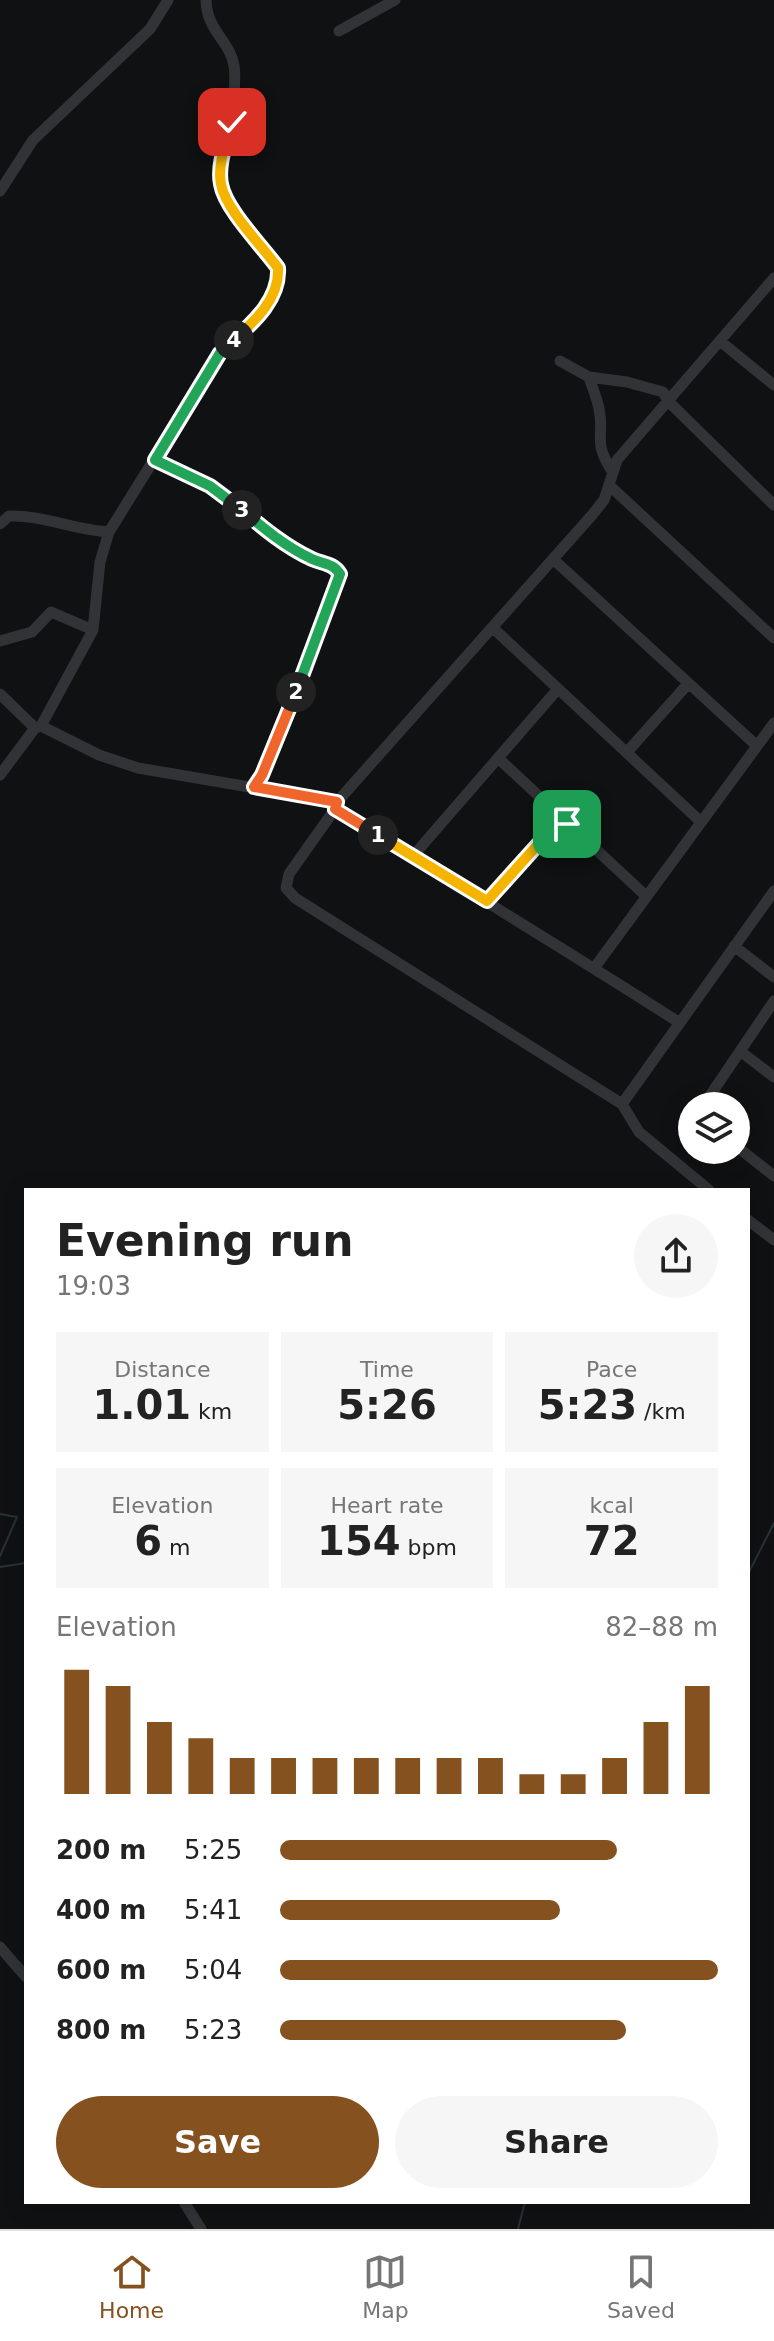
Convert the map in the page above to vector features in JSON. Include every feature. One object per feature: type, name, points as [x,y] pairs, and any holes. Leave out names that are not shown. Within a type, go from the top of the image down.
[{"type":"street","points":[[0,191],[33,140],[150,29],[168,0]]},
{"type":"street","points":[[0,775],[38,727],[93,630],[100,562],[109,532],[220,353],[252,323],[279,282],[278,268],[229,203],[221,185],[222,155],[232,122],[235,67],[229,50],[207,16],[206,0]]},
{"type":"street","points":[[339,31],[395,0]]},
{"type":"street","points":[[707,1188],[639,1132],[622,1104],[295,898],[286,888],[289,874],[336,806],[604,500],[617,460],[774,278]]},
{"type":"street","points":[[720,341],[774,385]]},
{"type":"street","points":[[560,361],[589,377],[611,378],[663,392],[668,401],[774,505]]},
{"type":"street","points":[[589,377],[600,412],[597,439],[601,455],[612,471]]},
{"type":"street","points":[[155,460],[220,493],[273,535],[314,560],[333,566],[340,574],[291,704],[254,787]]},
{"type":"street","points":[[610,486],[774,638]]},
{"type":"street","points":[[0,524],[9,516],[34,516],[86,531],[109,532]]},
{"type":"street","points":[[553,559],[756,745]]},
{"type":"street","points":[[0,641],[32,632],[51,612],[93,630]]},
{"type":"street","points":[[493,628],[701,822]]},
{"type":"street","points":[[627,752],[687,685]]},
{"type":"street","points":[[413,856],[557,690]]},
{"type":"street","points":[[0,694],[38,727],[99,755],[179,778],[254,787],[336,806],[487,901],[513,921],[595,967],[680,1023]]},
{"type":"street","points":[[595,967],[774,723]]},
{"type":"street","points":[[498,758],[560,820],[646,896]]},
{"type":"street","points":[[487,901],[560,820]]},
{"type":"street","points":[[622,1104],[774,891]]},
{"type":"street","points":[[734,946],[774,977]]},
{"type":"street","points":[[712,1092],[774,1001]]},
{"type":"street","points":[[740,1051],[774,1077]]},
{"type":"street","points":[[750,1157],[774,1176]]},
{"type":"street","points":[[750,1222],[774,1240]]},
{"type":"street","points":[[0,1947],[24,1975]]},
{"type":"street","points":[[185,2204],[201,2229]]},
{"type":"waterway","points":[[0,1514],[17,1517],[0,1556]]},
{"type":"waterway","points":[[750,1570],[774,1523]]},
{"type":"waterway","points":[[0,1567],[24,1563]]},
{"type":"waterway","points":[[518,2229],[524,2204]]},
{"type":"route","points":[[232,122],[222,155],[221,185],[229,203],[278,268],[279,282],[252,323],[220,353],[155,460],[210,486],[273,535],[314,560],[333,566],[340,574],[291,704],[262,775],[254,787],[337,802],[335,809],[487,901],[560,820],[567,824]]}]
